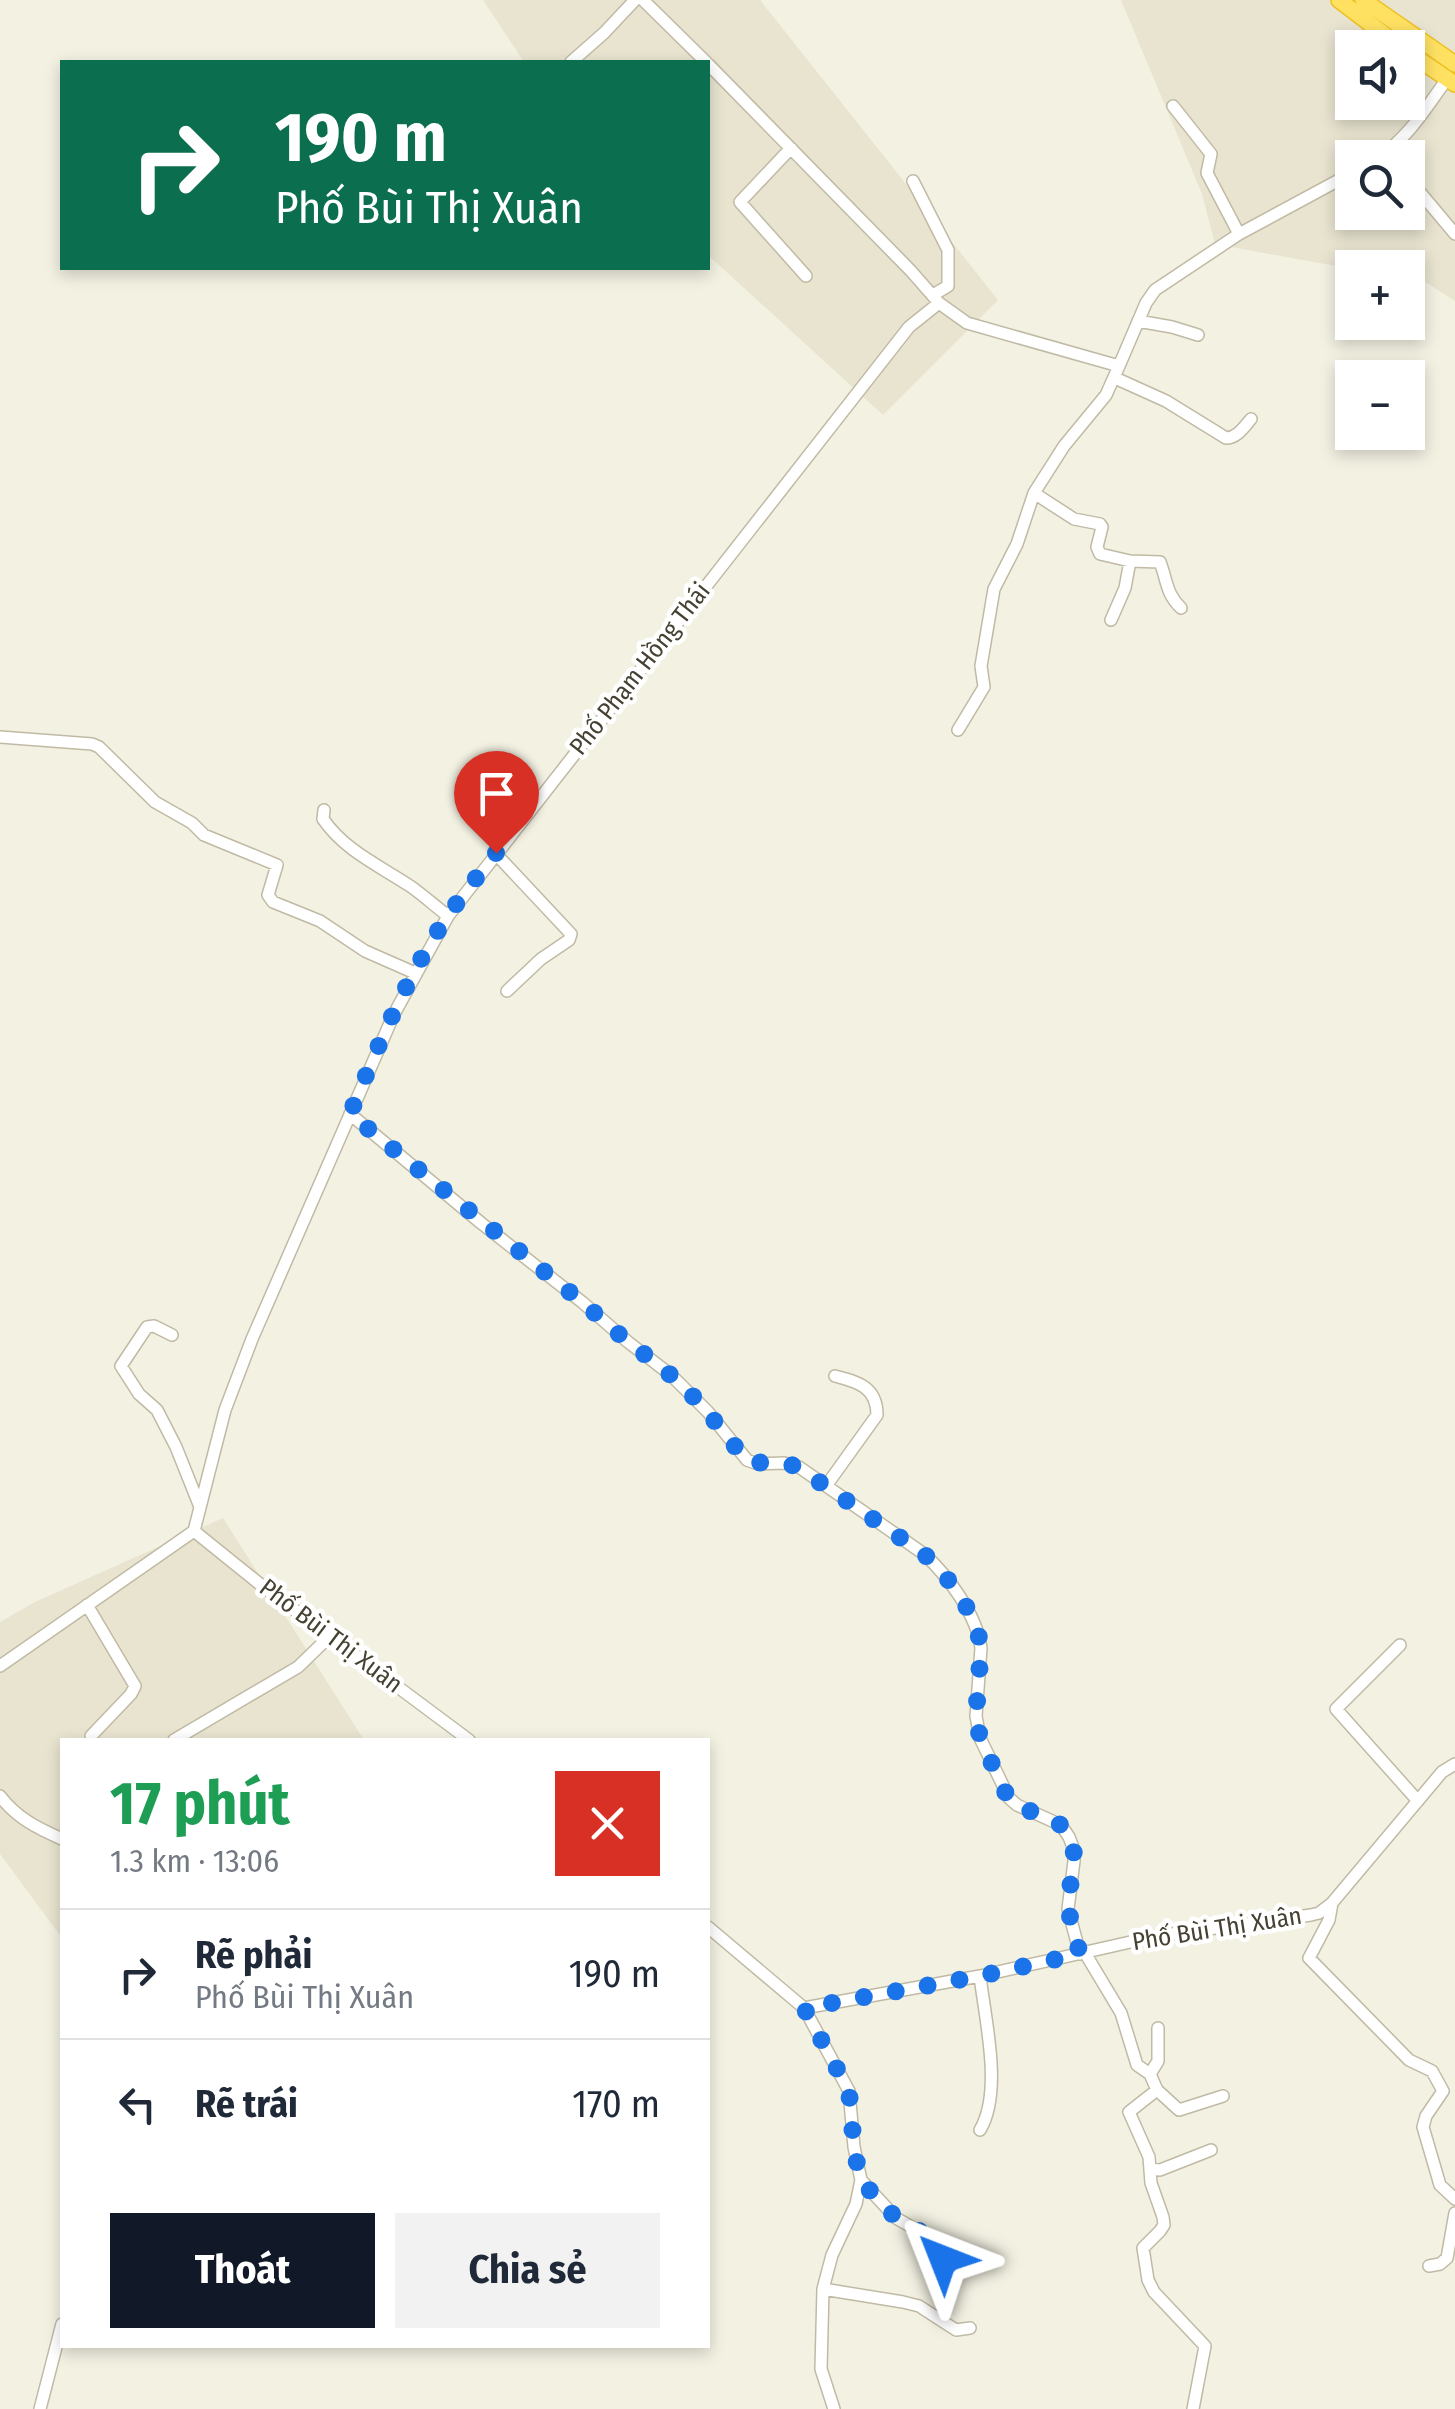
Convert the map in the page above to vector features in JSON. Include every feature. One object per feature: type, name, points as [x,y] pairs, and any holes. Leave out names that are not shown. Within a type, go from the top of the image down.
[{"type":"highway","points":[[1339,0],[1378,30]]},
{"type":"highway","points":[[1363,0],[1455,64]]},
{"type":"highway","points":[[1425,64],[1451,81]]},
{"type":"street","points":[[572,60],[635,0]]},
{"type":"street","points":[[642,0],[704,60]]},
{"type":"street","points":[[710,66],[936,299],[967,323],[1117,372],[1226,438],[1252,420]]},
{"type":"street","points":[[1401,140],[1451,81]]},
{"type":"street","points":[[1173,106],[1211,154],[1207,173],[1239,234]]},
{"type":"street","points":[[791,148],[740,202],[806,276]]},
{"type":"street","points":[[913,181],[948,250],[948,286],[936,299]]},
{"type":"street","points":[[958,730],[984,688],[982,655],[994,590],[1034,493],[1053,460],[1106,395],[1154,290],[1239,234],[1335,182]]},
{"type":"street","points":[[1425,198],[1455,234]]},
{"type":"street","name":"Phố Phạm Hồng Thái","points":[[194,1531],[225,1410],[252,1339],[394,1014],[448,916],[909,327],[936,299]]},
{"type":"street","points":[[1138,321],[1198,335]]},
{"type":"street","points":[[1034,493],[1074,520],[1100,524],[1097,551],[1130,562],[1160,562],[1167,590],[1182,608]]},
{"type":"street","points":[[1111,620],[1125,588],[1130,562]]},
{"type":"street","points":[[0,738],[99,747],[158,805],[192,823],[204,835],[277,865],[268,895],[273,902],[320,921],[365,951],[415,973]]},
{"type":"street","points":[[324,810],[324,819],[335,835],[448,916]]},
{"type":"street","points":[[496,853],[571,936],[507,991]]},
{"type":"street","points":[[350,1114],[663,1368],[700,1403],[746,1460],[792,1464],[935,1564],[970,1614],[980,1636],[976,1716],[980,1738],[1008,1798],[1061,1825],[1070,1836],[1074,1850],[1068,1909],[1082,1953],[1120,2012],[1137,2066],[1150,2074],[1157,2090],[1179,2110],[1222,2096]]},
{"type":"street","points":[[172,1334],[154,1326],[146,1327],[121,1366],[139,1394],[157,1410],[200,1506]]},
{"type":"street","points":[[826,1486],[878,1410],[861,1384],[835,1376]]},
{"type":"street","points":[[0,1666],[194,1531]]},
{"type":"street","name":"Phố Bùi Thị Xuân","points":[[194,1531],[466,1738]]},
{"type":"street","points":[[87,1605],[136,1686],[91,1736]]},
{"type":"street","points":[[177,1738],[298,1667],[331,1636]]},
{"type":"street","points":[[1400,1645],[1336,1709],[1416,1804]]},
{"type":"street","name":"Phố Bùi Thị Xuân","points":[[804,2008],[980,1976],[1156,1936],[1326,1909],[1442,1772],[1455,1764]]},
{"type":"street","points":[[0,1796],[30,1825],[60,1838]]},
{"type":"street","points":[[1332,1903],[1330,1920],[1309,1958],[1409,2060],[1436,2075],[1443,2091],[1426,2116],[1424,2126],[1440,2184],[1455,2199]]},
{"type":"street","points":[[710,1929],[804,2008],[849,2091],[860,2180],[856,2204],[832,2255],[824,2289],[821,2369],[834,2409]]},
{"type":"street","points":[[980,1976],[991,2072],[990,2105],[980,2130]]},
{"type":"street","points":[[1150,2074],[1158,2061],[1158,2028]]},
{"type":"street","points":[[1157,2090],[1129,2112],[1149,2157],[1151,2184],[1164,2225],[1142,2252],[1150,2286],[1205,2346],[1193,2409]]},
{"type":"street","points":[[1150,2169],[1160,2170],[1211,2150]]},
{"type":"street","points":[[860,2180],[896,2218],[942,2244],[945,2253],[938,2268]]},
{"type":"street","points":[[1429,2266],[1447,2258],[1455,2213]]},
{"type":"street","points":[[824,2289],[919,2306],[956,2330],[970,2328]]},
{"type":"street","points":[[40,2409],[60,2332]]},
{"type":"shaded area","points":[[483,0],[760,0],[998,300],[883,415],[710,257],[710,60],[523,60]]},
{"type":"shaded area","points":[[1121,0],[1455,0],[1455,301],[1425,283],[1425,250],[1335,250],[1335,266],[1215,244],[1202,194]]},
{"type":"shaded area","points":[[223,1518],[363,1738],[60,1738],[60,1935],[0,1854],[0,1622],[35,1602]]},
{"type":"route","points":[[496,853],[448,916],[415,973],[350,1114],[663,1368],[700,1403],[746,1460],[792,1464],[935,1564],[970,1614],[980,1636],[977,1727],[1004,1790],[1017,1805],[1061,1825],[1070,1836],[1074,1861],[1068,1909],[1080,1954],[804,2008],[849,2091],[860,2180],[896,2218],[942,2244],[943,2259]]}]
